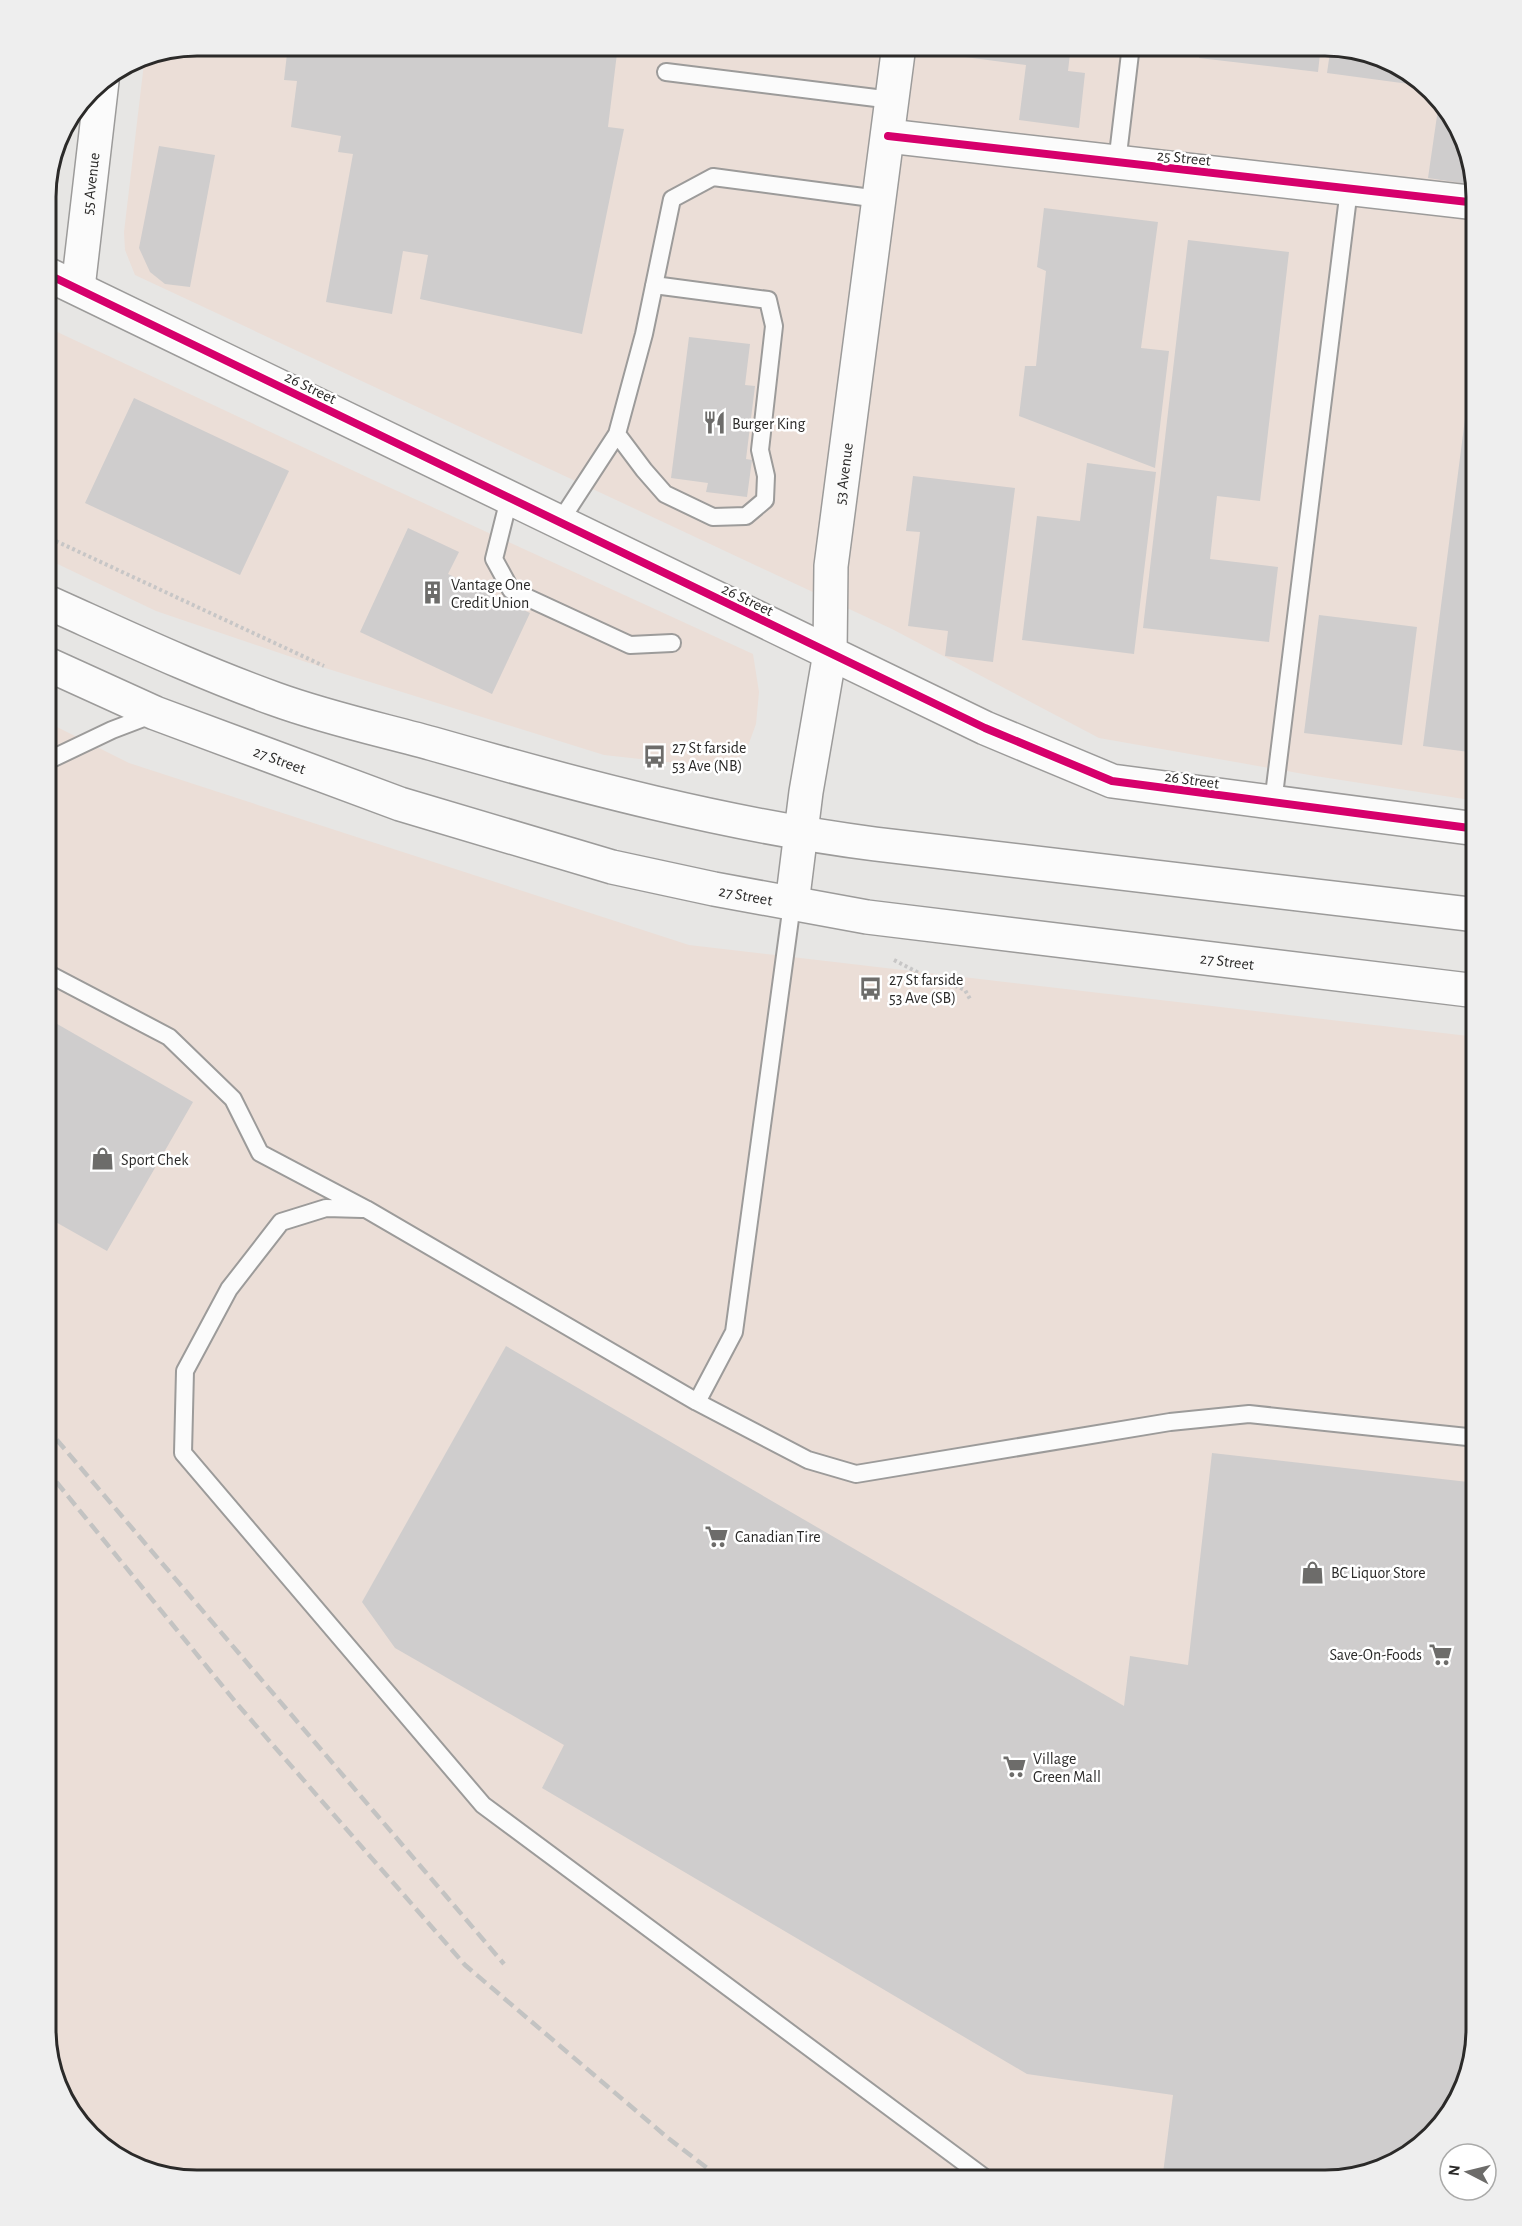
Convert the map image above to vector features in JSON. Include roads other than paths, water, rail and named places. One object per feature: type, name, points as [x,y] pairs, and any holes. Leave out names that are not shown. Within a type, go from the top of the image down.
[{"type":"street","name":"53 Avenue","points":[[792,904],[806,792],[830,653],[831,566],[898,56]]},
{"type":"street","name":"55 Avenue","points":[[78,288],[100,95]]},
{"type":"street","name":"25 Street","points":[[888,136],[1117,164],[1466,202]]},
{"type":"street","name":"26 Street","points":[[56,278],[985,728],[1113,781],[1466,828]]},
{"type":"street","points":[[56,606],[154,650],[276,700],[516,768],[727,819],[801,834],[1466,914]]},
{"type":"street","name":"27 Street","points":[[56,668],[155,713],[400,804],[612,867],[714,889],[867,917],[1466,990]]},
{"type":"lane","points":[[1117,164],[1130,56]]},
{"type":"lane","points":[[666,72],[892,100]]},
{"type":"lane","points":[[559,523],[617,434],[644,334],[672,199],[713,177],[879,199]]},
{"type":"lane","points":[[1273,803],[1349,189]]},
{"type":"lane","points":[[617,434],[665,495],[712,517],[746,516],[765,500],[766,476],[760,450],[774,326],[768,300],[654,285]]},
{"type":"lane","points":[[509,499],[494,559],[511,590],[630,645],[672,643]]},
{"type":"lane","points":[[56,757],[112,730],[155,713]]},
{"type":"lane","points":[[697,1402],[734,1332],[792,904]]},
{"type":"lane","points":[[56,978],[170,1037],[233,1099],[260,1153],[366,1209],[697,1402],[808,1460],[856,1474],[1170,1422],[1249,1414],[1466,1437]]},
{"type":"lane","points":[[366,1209],[326,1208],[281,1222],[229,1289],[185,1371],[183,1453],[483,1805],[974,2170]]},
{"type":"railway","points":[[56,1439],[504,1964]]},
{"type":"railway","points":[[56,1482],[238,1705],[465,1965],[668,2138],[710,2170]]},
{"type":"place","name":"Burger King","points":[[714,423]]},
{"type":"place","name":"Vantage One Credit Union","points":[[433,593]]},
{"type":"place","name":"27 St farside 53 Ave (NB)","points":[[654,756]]},
{"type":"place","name":"27 St farside 53 Ave (SB)","points":[[871,988]]},
{"type":"place","name":"Sport Chek","points":[[103,1159]]},
{"type":"place","name":"Canadian Tire","points":[[717,1536]]},
{"type":"place","name":"BC Liquor Store","points":[[1313,1572]]},
{"type":"place","name":"Save-On-Foods","points":[[1440,1654]]},
{"type":"place","name":"Village Green Mall","points":[[1015,1767]]}]
